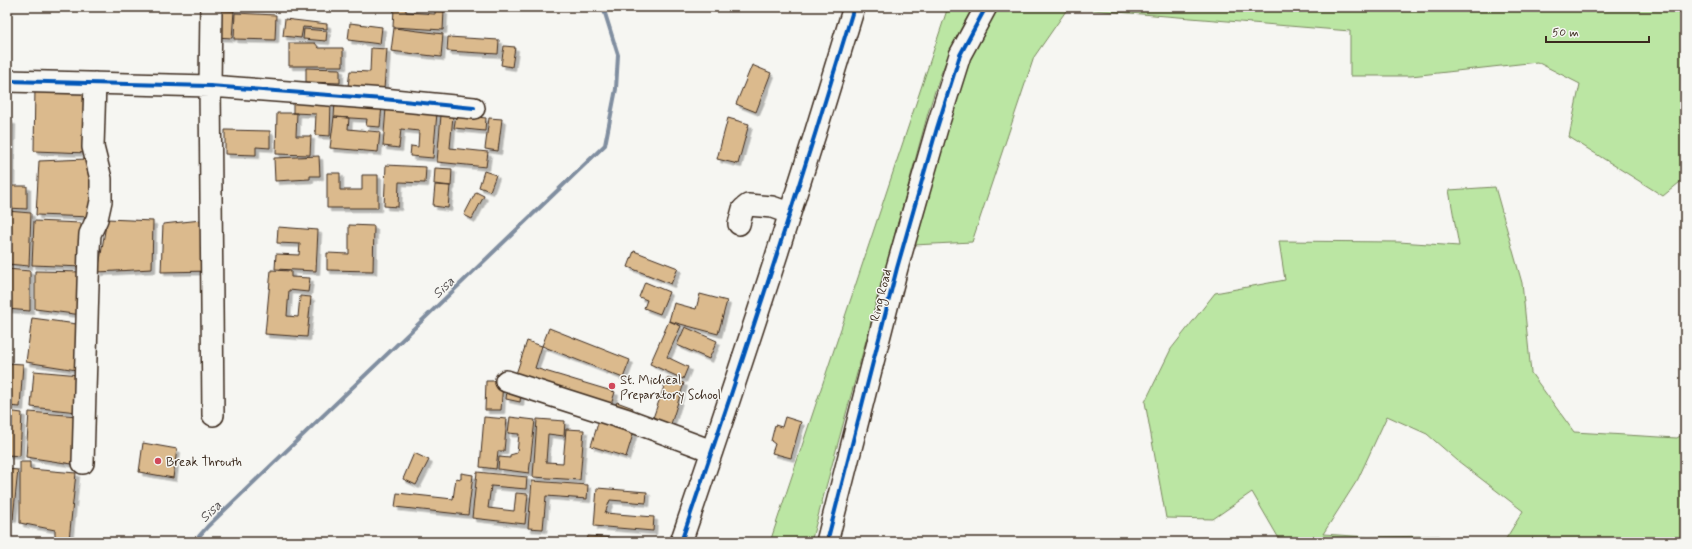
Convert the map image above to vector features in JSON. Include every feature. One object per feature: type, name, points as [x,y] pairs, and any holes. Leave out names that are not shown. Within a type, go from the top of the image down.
[{"type":"street","points":[[211,7],[210,86],[213,415]]},
{"type":"street","points":[[681,542],[789,214],[854,7]]},
{"type":"street","name":"Ring Road","points":[[830,532],[897,268],[960,55],[986,7]]},
{"type":"street","points":[[7,81],[210,86],[384,99],[474,108]]},
{"type":"street","points":[[83,463],[90,234],[97,219],[101,201],[101,179],[93,147],[95,83]]},
{"type":"street","points":[[738,224],[743,209],[748,205],[772,207],[789,214]]},
{"type":"street","points":[[506,381],[628,420],[712,451]]},
{"type":"green space","points":[[948,7],[973,7],[947,58],[928,113],[811,542],[770,542]]},
{"type":"green space","points":[[992,7],[1685,7],[1685,178],[1663,196],[1569,137],[1580,84],[1537,62],[1411,76],[1350,76],[1350,31],[1068,8],[1034,57],[972,242],[914,245],[959,74]]},
{"type":"green space","points":[[1495,187],[1522,283],[1531,373],[1574,432],[1677,438],[1685,433],[1685,542],[1504,542],[1523,511],[1458,461],[1427,434],[1387,416],[1358,479],[1323,534],[1368,537],[1439,536],[1456,542],[1281,542],[1252,492],[1213,519],[1166,518],[1145,402],[1171,349],[1215,293],[1285,280],[1279,241],[1399,242],[1459,246],[1449,190]]},
{"type":"building","points":[[394,8],[406,9],[406,12],[435,14],[435,10],[444,11],[443,30],[393,27]]},
{"type":"building","points":[[217,10],[234,11],[232,38],[215,37]]},
{"type":"building","points":[[235,13],[276,15],[275,40],[234,39]]},
{"type":"building","points":[[285,19],[327,24],[327,29],[303,27],[301,38],[283,36]]},
{"type":"building","points":[[350,23],[382,27],[380,44],[348,40]]},
{"type":"building","points":[[394,28],[443,34],[441,57],[391,51]]},
{"type":"building","points":[[304,29],[327,31],[326,41],[303,39]]},
{"type":"building","points":[[448,37],[499,40],[498,54],[447,51]]},
{"type":"building","points":[[289,43],[315,43],[319,48],[343,48],[343,66],[289,66]]},
{"type":"building","points":[[504,46],[515,47],[512,67],[501,65]]},
{"type":"building","points":[[371,48],[387,49],[384,89],[348,86],[350,71],[370,72]]},
{"type":"building","points":[[752,65],[771,73],[756,112],[736,104]]},
{"type":"building","points":[[306,68],[340,69],[340,83],[306,82]]},
{"type":"building","points":[[35,87],[86,89],[88,153],[34,151]]},
{"type":"building","points":[[293,100],[331,101],[330,136],[315,135],[316,114],[293,113]]},
{"type":"building","points":[[335,102],[382,105],[380,127],[366,126],[367,119],[334,117]]},
{"type":"building","points":[[386,108],[437,113],[433,158],[410,156],[411,146],[418,147],[419,131],[401,129],[399,148],[383,146]]},
{"type":"building","points":[[277,113],[297,113],[296,136],[311,136],[310,155],[276,154]]},
{"type":"building","points":[[441,115],[453,116],[450,148],[488,152],[486,167],[437,162]]},
{"type":"building","points":[[456,115],[486,118],[485,131],[454,128]]},
{"type":"building","points":[[334,117],[349,118],[348,129],[380,132],[378,152],[330,148]]},
{"type":"building","points":[[489,118],[502,119],[498,151],[485,149]]},
{"type":"building","points":[[728,118],[749,124],[738,164],[717,159]]},
{"type":"building","points":[[7,121],[12,121],[11,181],[7,181]]},
{"type":"building","points":[[225,130],[270,131],[270,148],[256,147],[256,155],[225,154]]},
{"type":"building","points":[[319,156],[320,176],[310,176],[310,179],[275,181],[274,158]]},
{"type":"building","points":[[86,159],[87,169],[94,168],[92,217],[36,215],[39,161]]},
{"type":"building","points":[[386,165],[426,167],[425,183],[399,182],[398,207],[384,206]]},
{"type":"building","points":[[435,168],[452,169],[451,186],[434,184]]},
{"type":"building","points":[[484,171],[496,175],[490,191],[479,187]]},
{"type":"building","points":[[327,173],[340,173],[340,190],[362,190],[362,175],[378,175],[378,208],[327,208]]},
{"type":"building","points":[[435,185],[450,186],[448,208],[433,206]]},
{"type":"building","points":[[7,186],[27,186],[27,209],[7,208]]},
{"type":"building","points":[[476,192],[484,196],[472,219],[464,215]]},
{"type":"building","points":[[7,211],[31,213],[29,266],[7,264]]},
{"type":"building","points":[[107,219],[153,221],[152,269],[98,272]]},
{"type":"building","points":[[211,219],[212,271],[161,272],[163,224]]},
{"type":"building","points":[[34,221],[81,223],[83,267],[32,265]]},
{"type":"building","points":[[349,225],[374,226],[373,271],[327,270],[327,253],[349,254]]},
{"type":"building","points":[[278,227],[318,230],[316,271],[275,269],[276,254],[299,255],[300,244],[277,243]]},
{"type":"building","points":[[634,251],[678,268],[671,284],[628,267]]},
{"type":"building","points":[[7,269],[30,271],[30,311],[7,309]]},
{"type":"building","points":[[271,270],[291,271],[291,277],[310,278],[308,292],[289,290],[287,316],[298,317],[300,296],[311,297],[307,337],[265,334]]},
{"type":"building","points":[[35,271],[85,272],[82,315],[35,309]]},
{"type":"building","points":[[645,282],[669,292],[660,314],[644,308],[647,300],[639,297]]},
{"type":"building","points":[[700,294],[727,301],[718,334],[669,321],[674,303],[696,309]]},
{"type":"building","points":[[32,318],[84,325],[83,371],[26,362]]},
{"type":"building","points":[[669,321],[681,326],[667,357],[688,367],[683,379],[650,364]]},
{"type":"building","points":[[685,327],[717,341],[709,359],[677,345]]},
{"type":"building","points":[[549,328],[630,360],[623,378],[542,346]]},
{"type":"building","points":[[527,341],[542,346],[535,368],[615,392],[610,408],[515,377]]},
{"type":"building","points":[[7,363],[23,364],[20,407],[7,406]]},
{"type":"building","points":[[34,371],[80,375],[77,412],[31,407]]},
{"type":"building","points":[[667,378],[684,383],[671,424],[653,418]]},
{"type":"building","points":[[486,381],[503,381],[501,410],[485,410]]},
{"type":"building","points":[[507,390],[521,393],[520,402],[506,399]]},
{"type":"building","points":[[617,402],[633,408],[630,415],[614,408]]},
{"type":"building","points":[[7,411],[22,413],[20,456],[7,455]]},
{"type":"building","points":[[29,412],[78,416],[72,464],[26,457]]},
{"type":"building","points":[[484,417],[507,419],[504,451],[498,451],[496,469],[480,467]]},
{"type":"building","points":[[510,417],[535,420],[529,473],[498,469],[499,457],[510,458],[510,455],[517,453],[519,434],[508,433]]},
{"type":"building","points":[[785,417],[801,422],[791,458],[772,453],[775,444],[771,441],[775,425],[782,427]]},
{"type":"building","points":[[537,419],[565,421],[564,436],[548,434],[546,462],[563,463],[566,429],[584,430],[580,480],[533,477]]},
{"type":"building","points":[[599,420],[634,431],[626,457],[591,446]]},
{"type":"building","name":"Break Throuth","points":[[143,443],[177,449],[173,478],[139,472]]},
{"type":"building","points":[[414,453],[429,460],[416,485],[403,479]]},
{"type":"building","points":[[20,462],[30,462],[30,469],[76,473],[69,540],[55,538],[55,530],[20,523]]},
{"type":"building","points":[[7,469],[18,470],[13,519],[7,518]]},
{"type":"building","points":[[477,472],[527,477],[526,489],[491,486],[488,508],[514,511],[516,493],[528,494],[525,524],[472,518]]},
{"type":"building","points":[[461,473],[473,475],[468,515],[395,507],[397,493],[453,499],[456,478],[461,479]]},
{"type":"building","points":[[532,481],[588,485],[587,499],[546,496],[543,529],[528,528]]},
{"type":"building","points":[[597,488],[647,492],[646,503],[610,500],[605,513],[654,517],[653,531],[594,526]]},
{"type":"building","points":[[588,536],[626,539],[625,542],[587,542]]},
{"type":"waterway","name":"Sisa","points":[[194,542],[208,526],[605,145],[616,89],[618,55],[603,7]]},
{"type":"cycle path","points":[[681,542],[770,275],[854,7]]},
{"type":"cycle path","points":[[827,542],[897,268],[937,128],[960,55],[986,7]]},
{"type":"cycle path","points":[[7,81],[210,86],[383,99],[474,108]]},
{"type":"place","name":"St. Micheal Preparatory School","points":[[612,386]]},
{"type":"place","name":"Break Throuth","points":[[158,461]]}]
